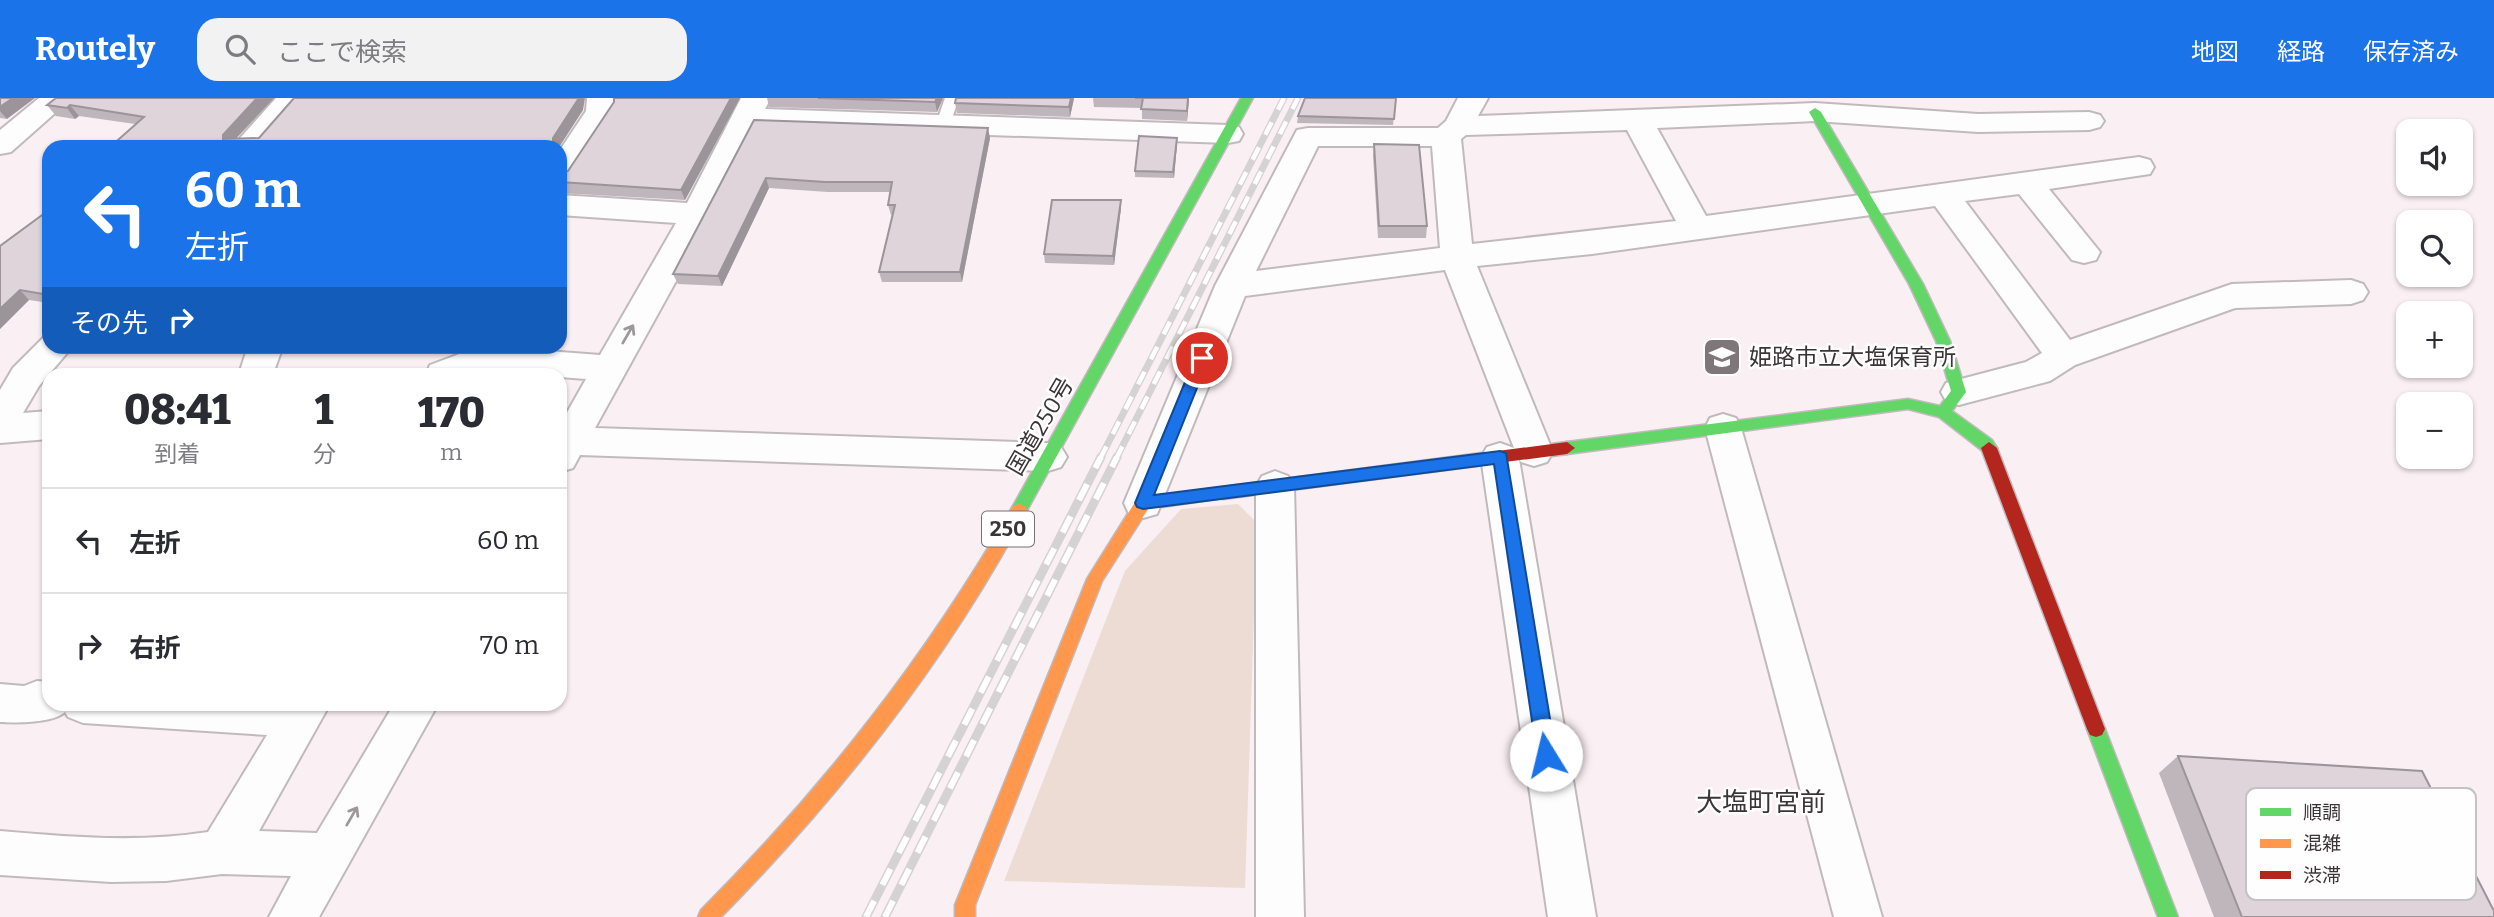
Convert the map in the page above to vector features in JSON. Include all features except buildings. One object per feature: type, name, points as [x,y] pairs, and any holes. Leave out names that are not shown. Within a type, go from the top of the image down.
[{"type":"main road","name":"国道250号","points":[[708,917],[751,875],[876,728],[982,578],[1247,98]]},
{"type":"main road","points":[[1815,112],[1867,205],[1916,284],[1943,341],[1951,402],[1987,444],[2168,917]]},
{"type":"main road","points":[[965,917],[965,905],[1094,579],[1143,503],[1908,404],[1951,402]]},
{"type":"street","points":[[0,145],[57,98]]},
{"type":"street","points":[[253,140],[292,98]]},
{"type":"street","points":[[567,162],[601,111],[602,98]]},
{"type":"street","points":[[1473,98],[1452,131],[1457,257],[1517,455],[1572,917]]},
{"type":"street","points":[[567,446],[697,215],[752,108],[948,111],[1228,134]]},
{"type":"street","points":[[1143,503],[1232,286],[1308,137],[1815,112],[1978,124],[2089,121]]},
{"type":"street","points":[[1637,120],[1697,229]]},
{"type":"street","points":[[1232,286],[1457,257],[1592,243],[2139,167]]},
{"type":"street","points":[[2026,182],[2084,251]]},
{"type":"street","points":[[1943,194],[2063,356]]},
{"type":"street","points":[[567,206],[697,215]]},
{"type":"street","points":[[1951,402],[2037,372],[2063,356],[2232,296],[2351,292]]},
{"type":"street","points":[[0,421],[26,377],[48,354]]},
{"type":"street","points":[[469,368],[494,360],[609,368]]},
{"type":"street","points":[[0,429],[42,426]]},
{"type":"street","points":[[1723,428],[1858,917]]},
{"type":"street","points":[[567,450],[1048,457]]},
{"type":"street","points":[[1275,486],[1279,917]]},
{"type":"street","points":[[222,852],[305,711]]},
{"type":"street","points":[[293,917],[413,711]]},
{"type":"street","points":[[0,853],[126,862],[178,860],[222,852],[329,855]]},
{"type":"shaded area","points":[[1238,504],[1257,523],[1245,888],[1004,881],[1125,571],[1181,509]]},
{"type":"railway","points":[[1100,459],[1284,98]]},
{"type":"railway","points":[[1116,459],[1298,98]]},
{"type":"railway","points":[[866,917],[1101,457]]},
{"type":"railway","points":[[885,917],[1117,457]]},
{"type":"traffic: fast","points":[[1019,510],[1247,98]]},
{"type":"traffic: fast","points":[[1815,112],[1916,284],[1943,341],[1959,392],[1943,412]]},
{"type":"traffic: fast","points":[[1567,448],[1908,404],[1943,412],[1989,448]]},
{"type":"traffic: fast","points":[[2096,729],[2168,917]]},
{"type":"traffic: slow","points":[[965,917],[965,905],[1095,579],[1143,503],[1223,493]]},
{"type":"traffic: slow","points":[[708,917],[797,824],[878,725],[953,620],[1019,510]]},
{"type":"traffic: jam","points":[[1223,493],[1567,448]]},
{"type":"traffic: jam","points":[[1989,448],[2096,729]]},
{"type":"place","name":"姫路市立大塩保育所","points":[[1722,357]]},
{"type":"district","name":"大塩町宮前","points":[[1761,802]]},
{"type":"route","points":[[1202,358],[1143,503],[1500,457],[1546,755]]}]
